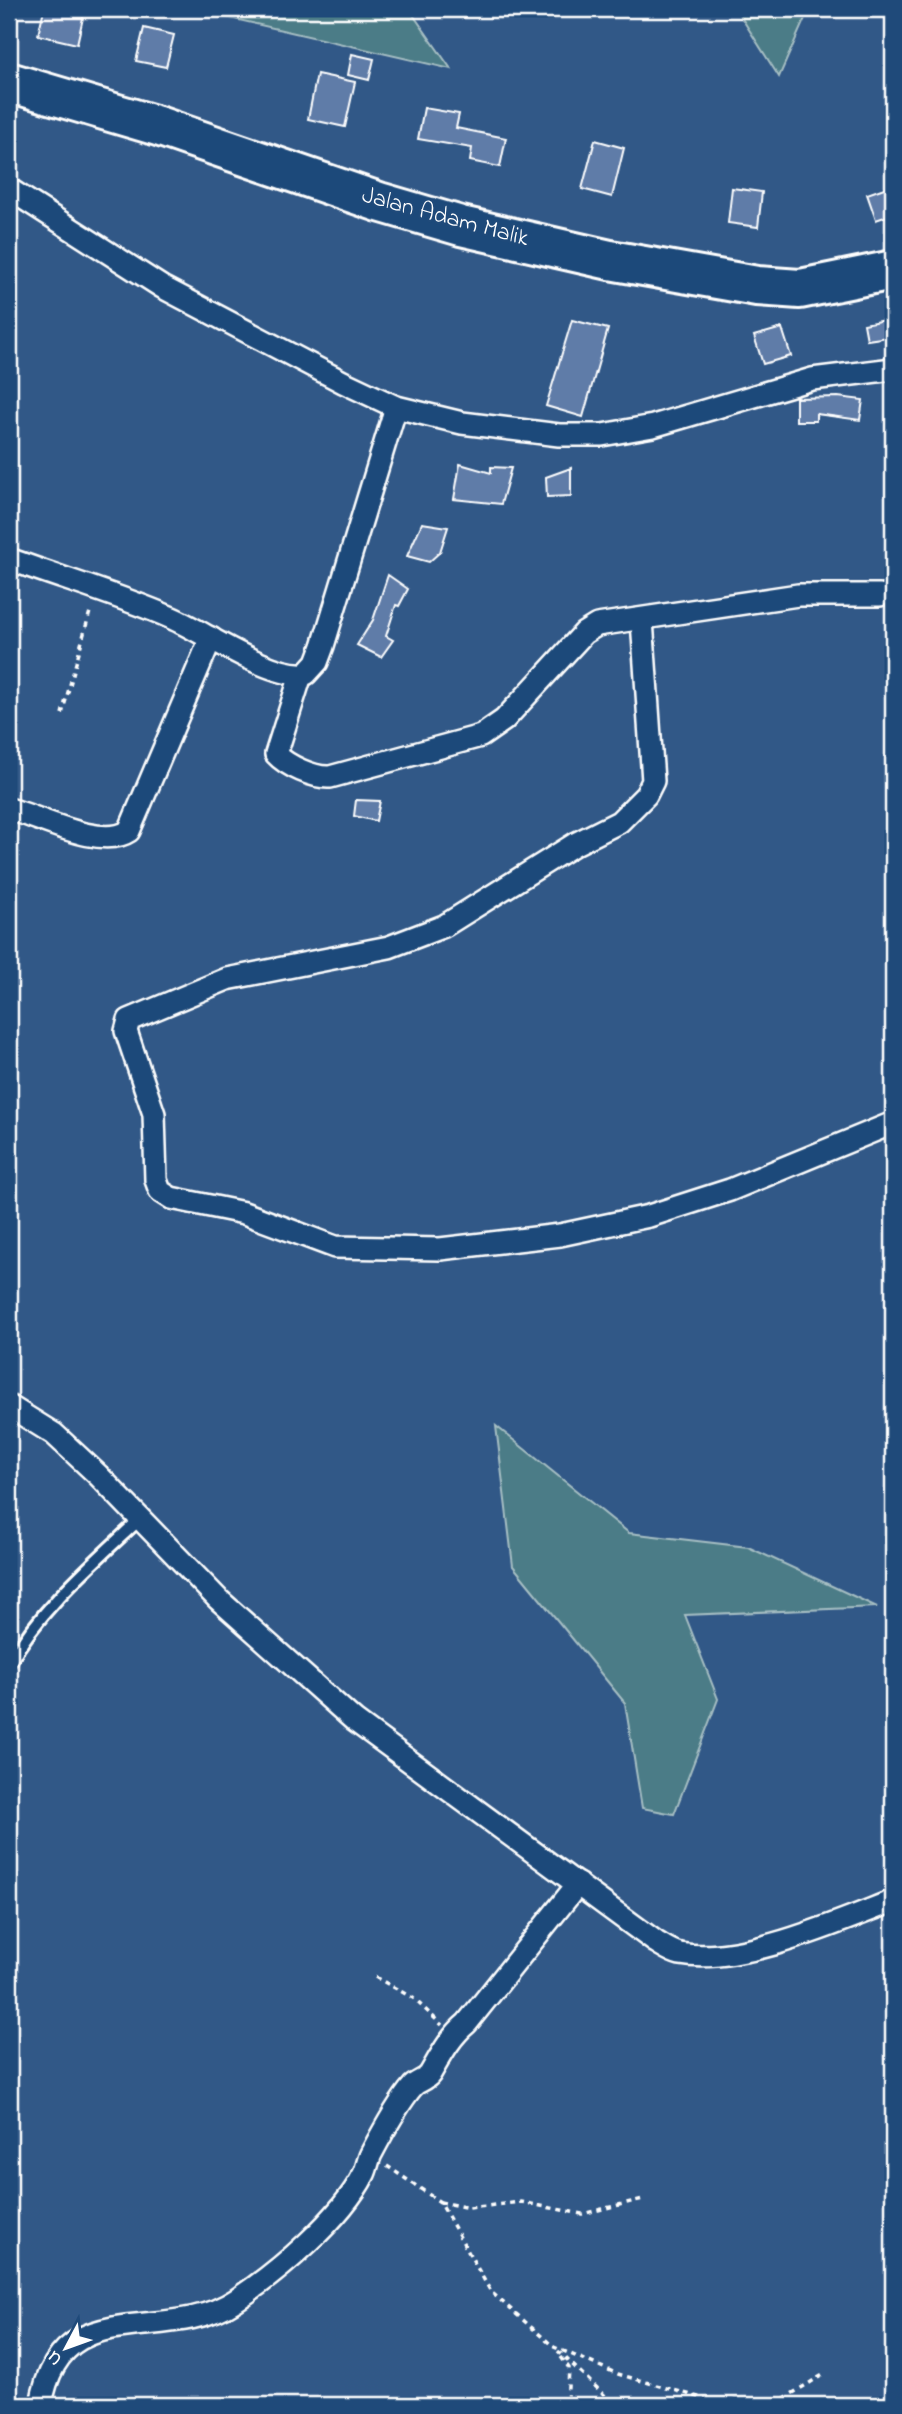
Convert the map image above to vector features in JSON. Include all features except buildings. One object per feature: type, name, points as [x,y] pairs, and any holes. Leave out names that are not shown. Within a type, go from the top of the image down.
[{"type":"highway","name":"Jalan Adam Malik","points":[[9,82],[158,126],[379,202],[461,226],[610,260],[757,286],[800,289],[893,270]]},
{"type":"street","points":[[9,189],[162,287],[396,407],[492,428],[559,435],[602,435],[653,426],[812,379],[893,369]]},
{"type":"street","points":[[396,407],[323,646],[312,669],[302,675],[276,746],[276,754],[283,761],[319,777],[330,777],[481,736],[504,720],[591,628],[798,595],[880,595]]},
{"type":"street","points":[[9,559],[172,618],[255,660],[302,675]]},
{"type":"street","points":[[642,620],[653,781],[646,795],[625,818],[575,844],[452,922],[409,941],[227,979],[129,1020],[126,1031],[154,1114],[156,1180],[160,1191],[171,1198],[253,1216],[325,1246],[440,1249],[560,1235],[649,1216],[730,1190],[893,1123]]},
{"type":"street","points":[[9,809],[98,838],[121,836],[129,831],[211,638]]},
{"type":"street","points":[[9,1406],[54,1434],[98,1475],[218,1600],[355,1721],[656,1942],[676,1953],[698,1956],[780,1941],[893,1901]]},
{"type":"street","points":[[41,2405],[48,2373],[57,2358],[80,2337],[96,2330],[161,2323],[207,2314],[236,2301],[297,2254],[364,2174],[370,2155],[414,2085],[429,2076],[457,2032],[467,2024],[578,1884]]},
{"type":"lane","points":[[9,1664],[21,1642],[59,1596],[139,1520]]},
{"type":"path","points":[[62,714],[96,592]]},
{"type":"path","points":[[375,1977],[413,1998],[441,2025],[457,2032]]},
{"type":"path","points":[[370,2155],[440,2202],[469,2208],[521,2202],[582,2214],[643,2199]]},
{"type":"path","points":[[440,2202],[491,2292],[615,2405]]},
{"type":"path","points":[[554,2347],[618,2374],[712,2401],[783,2399],[826,2373]]},
{"type":"path","points":[[554,2347],[569,2368],[567,2405]]},
{"type":"green space","points":[[191,9],[409,9],[451,69]]},
{"type":"green space","points":[[736,9],[809,9],[779,77]]},
{"type":"green space","points":[[496,1426],[629,1533],[748,1547],[877,1607],[685,1615],[718,1699],[674,1814],[642,1808],[625,1703],[513,1566]]}]
